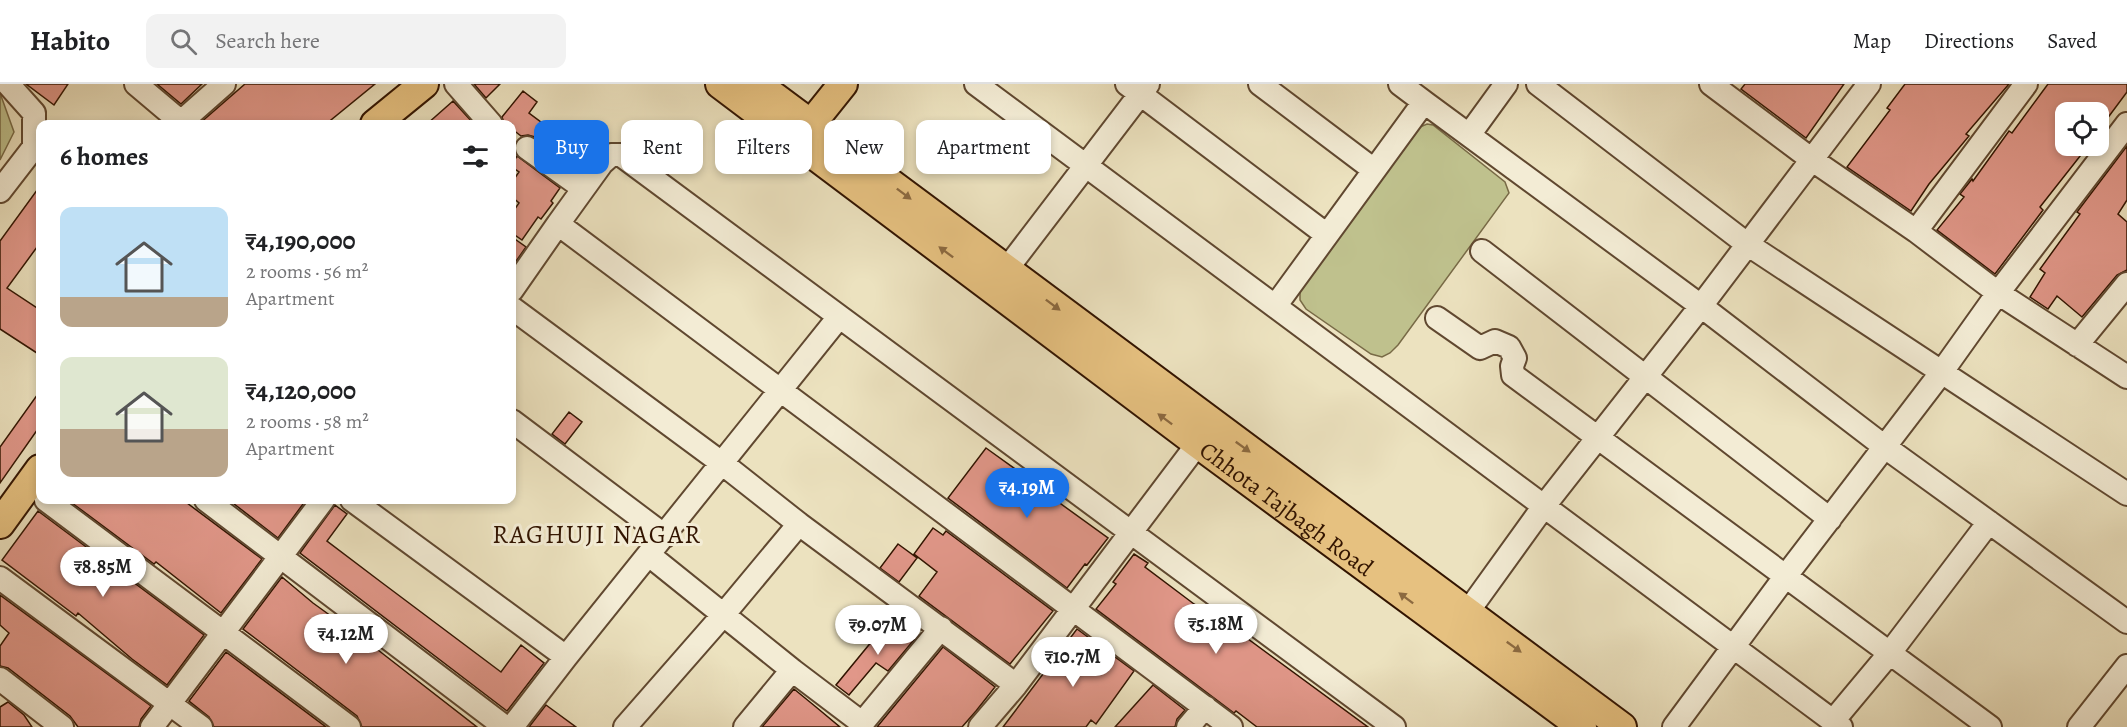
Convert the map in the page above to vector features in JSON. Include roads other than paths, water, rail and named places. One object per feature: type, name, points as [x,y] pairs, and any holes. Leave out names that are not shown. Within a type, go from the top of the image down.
[{"type":"main road","points":[[380,120],[424,84]]},
{"type":"main road","points":[[720,84],[782,120]]},
{"type":"main road","points":[[757,84],[792,120]]},
{"type":"main road","points":[[812,123],[843,84]]},
{"type":"main road","name":"Chhota Tajbagh Road","points":[[812,139],[1460,622],[1582,727]]},
{"type":"main road","points":[[0,524],[36,490]]},
{"type":"main road","points":[[1460,622],[1622,727]]},
{"type":"street","points":[[0,191],[34,147],[34,113],[8,84]]},
{"type":"street","points":[[136,84],[179,120]]},
{"type":"street","points":[[183,120],[224,84]]},
{"type":"street","points":[[456,84],[488,120]]},
{"type":"street","points":[[976,84],[1837,724],[1989,522]]},
{"type":"street","points":[[1260,84],[1374,170]]},
{"type":"street","points":[[1400,84],[1701,306],[1886,447],[2127,622]]},
{"type":"street","points":[[1469,135],[1506,84]]},
{"type":"street","points":[[1538,84],[1747,244],[1941,374],[2127,494]]},
{"type":"street","points":[[1460,622],[1544,506],[1701,306],[1869,84]]},
{"type":"street","points":[[1916,231],[2026,84]]},
{"type":"street","points":[[999,279],[1087,165],[1139,87],[1327,236]]},
{"type":"street","points":[[1721,87],[1811,159],[1916,231],[1998,294],[2127,377]]},
{"type":"street","points":[[1276,305],[1424,102]]},
{"type":"street","points":[[1674,727],[2127,124]]},
{"type":"street","points":[[518,143],[584,188]]},
{"type":"street","points":[[516,284],[610,155],[621,155],[1394,727]]},
{"type":"street","points":[[558,224],[1231,727]]},
{"type":"street","points":[[1482,251],[1830,519]]},
{"type":"street","points":[[2077,345],[2127,284]]},
{"type":"street","points":[[516,311],[1016,685]]},
{"type":"street","points":[[512,727],[839,317]]},
{"type":"street","points":[[1437,318],[1480,348],[1496,341],[1509,346],[1515,358],[1512,366],[1513,375],[1990,727]]},
{"type":"street","points":[[516,424],[665,536]]},
{"type":"street","points":[[980,727],[1016,685],[1132,534],[1205,434]]},
{"type":"street","points":[[60,504],[223,634],[349,727]]},
{"type":"street","points":[[211,504],[506,727]]},
{"type":"street","points":[[153,727],[320,504]]},
{"type":"street","points":[[357,504],[566,657]]},
{"type":"street","points":[[625,727],[799,524]]},
{"type":"street","points":[[649,555],[861,725],[941,628]]},
{"type":"street","points":[[0,578],[201,727]]},
{"type":"street","points":[[2079,727],[2127,666]]},
{"type":"street","points":[[745,727],[792,670]]},
{"type":"street","points":[[0,679],[62,727]]},
{"type":"street","points":[[1188,727],[1205,707]]},
{"type":"district","name":"RAGHUJI NAGAR","points":[[597,534]]}]
